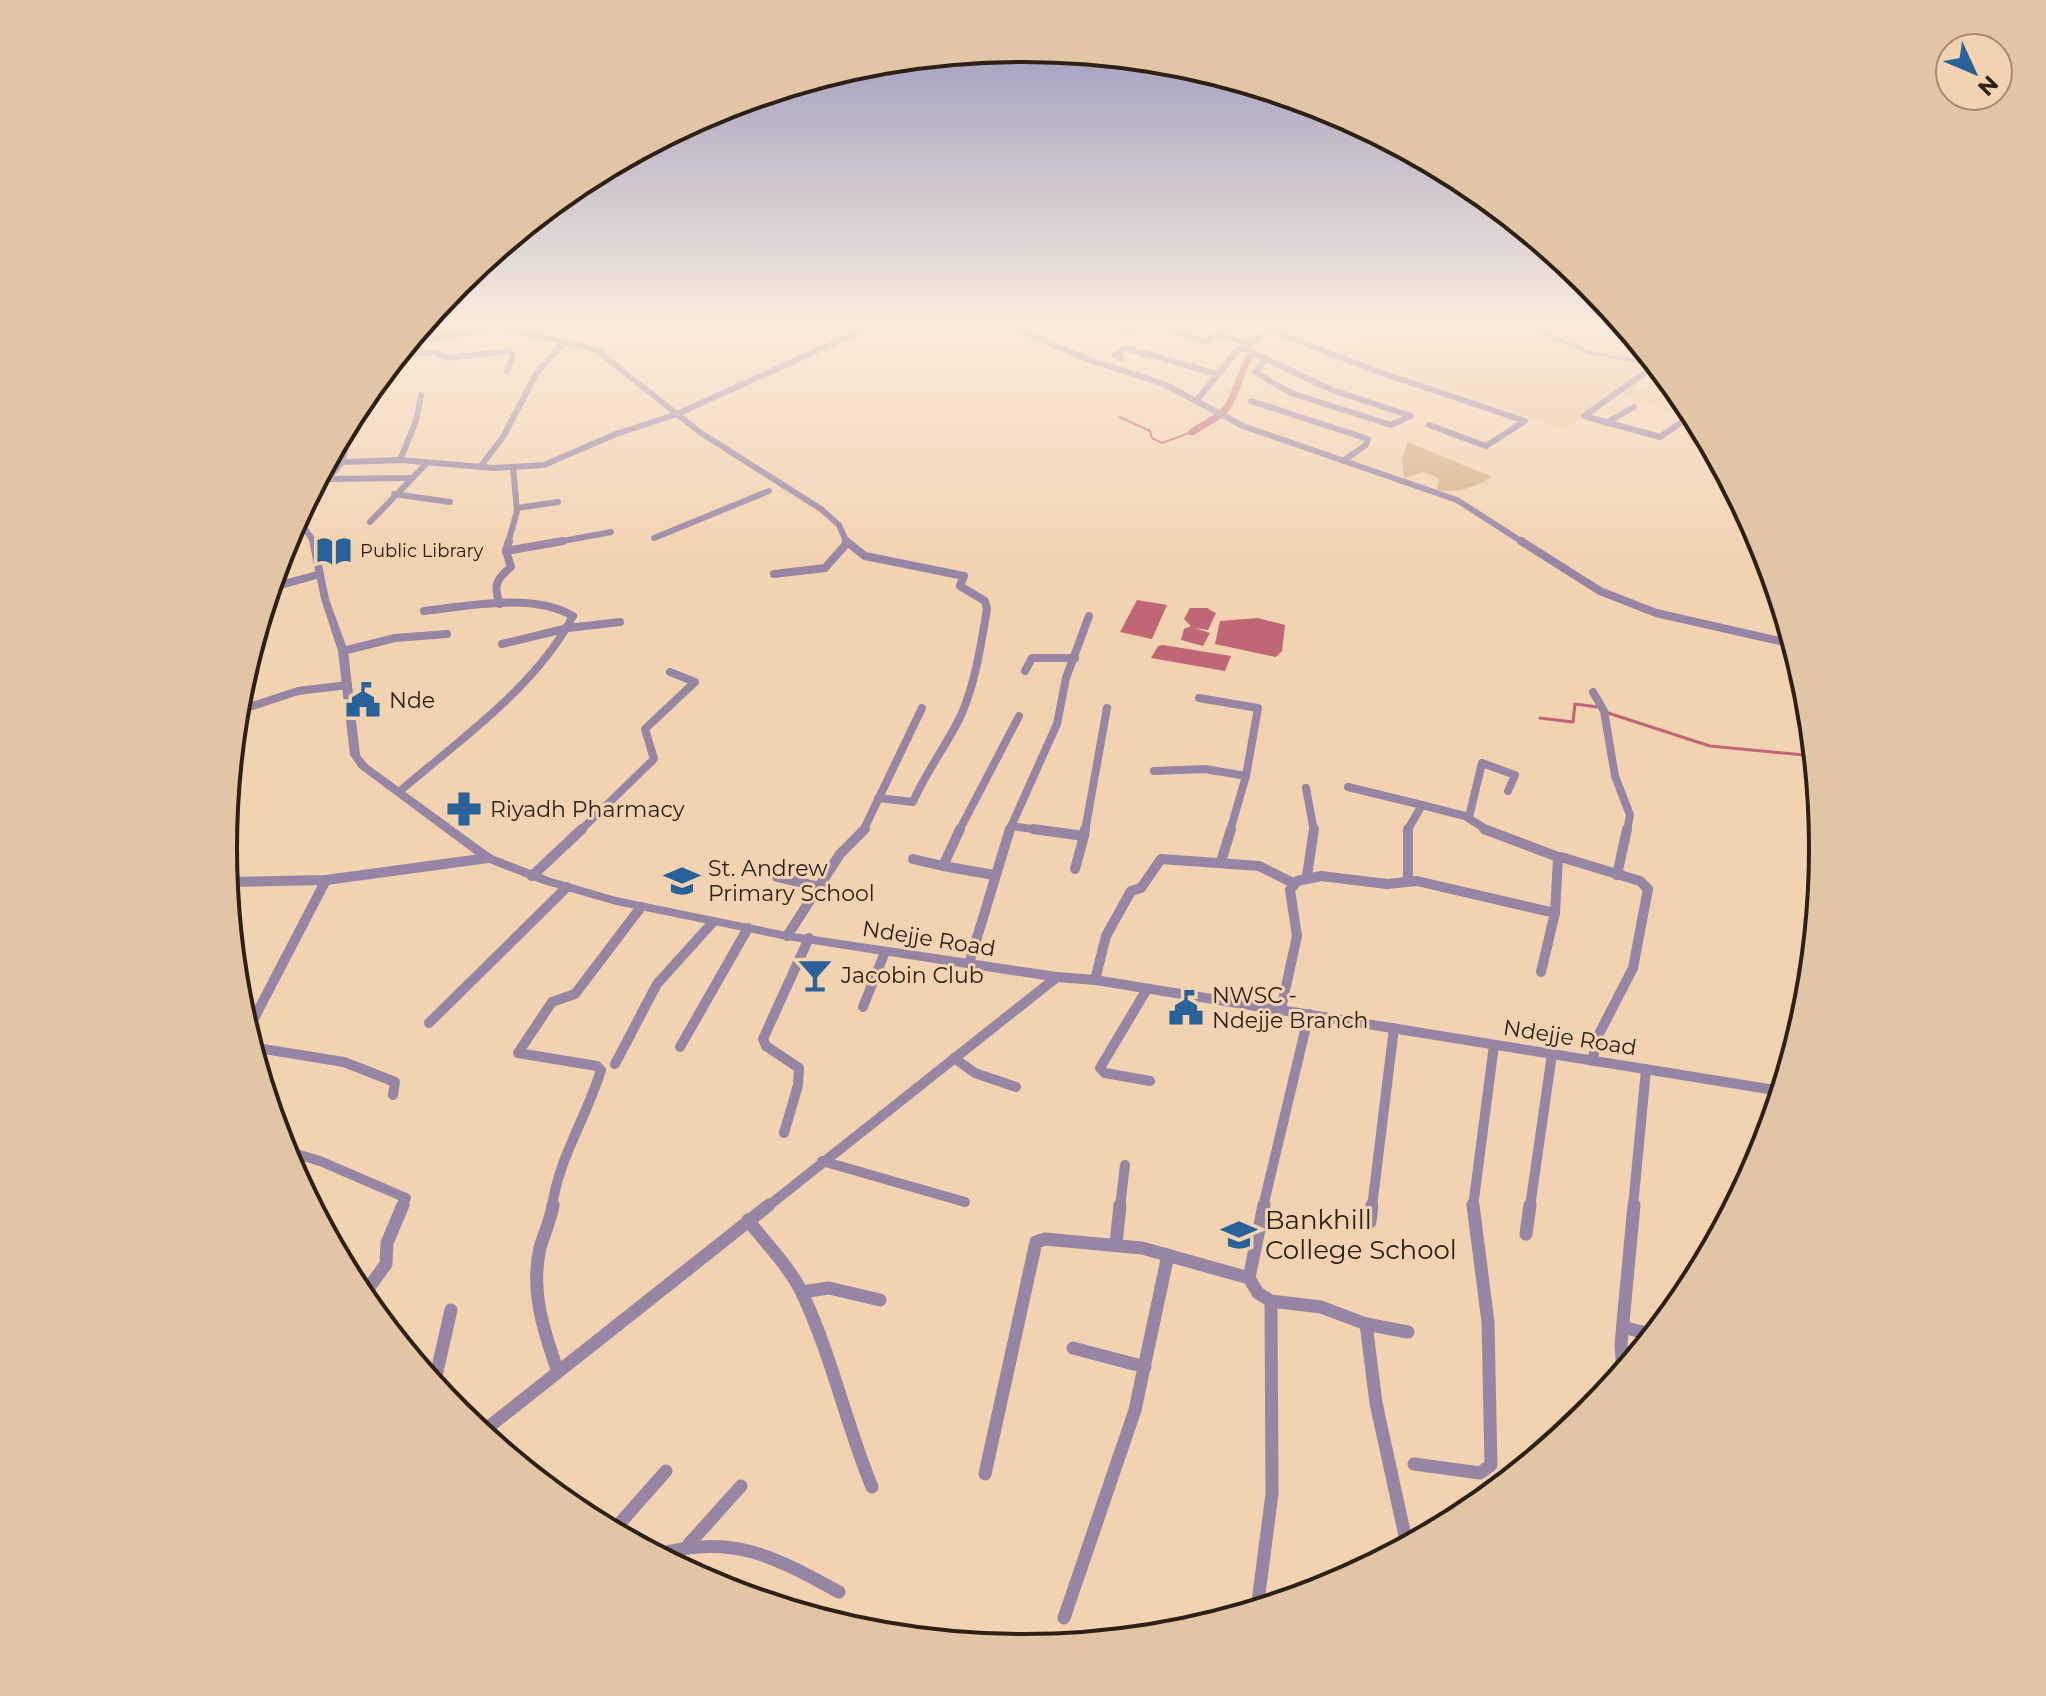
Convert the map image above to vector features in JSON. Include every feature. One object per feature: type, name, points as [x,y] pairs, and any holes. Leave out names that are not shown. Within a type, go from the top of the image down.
[{"type":"street","points":[[400,460],[416,421],[420,400]]},
{"type":"street","points":[[480,467],[503,437],[522,400]]},
{"type":"street","points":[[660,400],[725,450],[755,465],[776,482],[821,509],[839,525],[847,543],[865,556],[960,572],[964,576],[960,586],[985,601],[987,609],[975,674],[961,715],[926,771],[915,800],[878,798]]},
{"type":"street","points":[[342,462],[400,460],[513,467],[553,462],[616,434],[677,414],[708,400]]},
{"type":"street","points":[[1197,400],[1243,426],[1457,500],[1600,591],[1656,613],[1781,641]]},
{"type":"street","points":[[1313,400],[1391,425],[1411,417],[1363,400]]},
{"type":"street","points":[[1429,425],[1488,446],[1525,420],[1465,400]]},
{"type":"street","points":[[1604,400],[1584,414],[1660,437],[1682,422]]},
{"type":"street","points":[[1251,401],[1368,439],[1366,445],[1343,461]]},
{"type":"street","points":[[1606,423],[1634,407]]},
{"type":"street","points":[[333,473],[342,462],[345,449]]},
{"type":"street","points":[[370,522],[427,463]]},
{"type":"street","points":[[500,604],[494,583],[511,567],[506,551],[517,508],[513,467]]},
{"type":"street","points":[[329,479],[410,478]]},
{"type":"street","points":[[654,538],[769,491]]},
{"type":"street","points":[[394,494],[450,502]]},
{"type":"street","points":[[517,508],[558,502]]},
{"type":"street","name":"Ndejje Road","points":[[305,528],[313,540],[343,651],[355,755],[488,858],[532,876],[641,907],[787,936],[1057,977],[1095,980],[1771,1089]]},
{"type":"street","points":[[506,551],[611,532]]},
{"type":"street","points":[[774,574],[825,568],[847,543]]},
{"type":"street","points":[[283,584],[320,574]]},
{"type":"street","points":[[399,792],[508,698],[568,628],[573,616],[570,612],[500,604],[424,611]]},
{"type":"street","points":[[969,964],[994,875],[1011,826],[1057,724],[1066,678],[1089,616]]},
{"type":"street","points":[[502,644],[568,628],[620,622]]},
{"type":"street","points":[[343,651],[395,638],[447,634]]},
{"type":"street","points":[[1025,671],[1032,658],[1075,658]]},
{"type":"street","points":[[532,876],[651,764],[654,759],[645,729],[695,682],[670,672]]},
{"type":"street","points":[[250,707],[298,691],[348,685]]},
{"type":"street","points":[[1593,692],[1604,711],[1615,776],[1630,815],[1617,875]]},
{"type":"street","points":[[1199,698],[1258,708],[1246,776],[1221,862]]},
{"type":"street","points":[[787,936],[844,849],[865,829],[922,708]]},
{"type":"street","points":[[1075,869],[1107,708]]},
{"type":"street","points":[[943,866],[972,802],[1019,716]]},
{"type":"street","points":[[1468,818],[1476,797],[1480,764],[1515,775],[1508,791]]},
{"type":"street","points":[[1154,771],[1205,769],[1246,776]]},
{"type":"street","points":[[1348,787],[1468,818],[1484,829],[1647,886],[1647,908],[1628,979],[1593,1046],[1592,1061]]},
{"type":"street","points":[[1306,788],[1314,831],[1307,876]]},
{"type":"street","points":[[1408,881],[1406,825],[1422,805]]},
{"type":"street","points":[[1011,826],[1084,836]]},
{"type":"street","points":[[1095,980],[1106,936],[1131,891],[1141,888],[1157,862],[1167,857],[1259,866],[1293,883]]},
{"type":"street","points":[[1541,972],[1555,913],[1558,857]]},
{"type":"street","points":[[238,882],[326,880],[488,858]]},
{"type":"street","points":[[913,859],[994,875]]},
{"type":"street","points":[[1281,1009],[1297,936],[1290,894],[1293,883],[1307,876],[1387,884],[1408,881],[1555,913]]},
{"type":"street","points":[[777,877],[820,887]]},
{"type":"street","points":[[256,1013],[326,880]]},
{"type":"street","points":[[429,1023],[567,887]]},
{"type":"street","points":[[558,1372],[546,1339],[536,1292],[540,1249],[551,1219],[555,1183],[589,1108],[601,1070],[597,1066],[518,1053],[552,1002],[575,994],[641,907]]},
{"type":"street","points":[[615,1064],[657,984],[713,922]]},
{"type":"street","points":[[680,1047],[748,928]]},
{"type":"street","points":[[784,1133],[798,1085],[799,1068],[766,1046],[763,1039],[809,938]]},
{"type":"street","points":[[863,1007],[885,952]]},
{"type":"street","points":[[490,1426],[1057,977]]},
{"type":"street","points":[[1147,989],[1100,1068],[1105,1073],[1150,1081]]},
{"type":"street","points":[[1309,1014],[1278,1133],[1249,1278],[1258,1293],[1271,1301],[1321,1307],[1366,1324],[1408,1332]]},
{"type":"street","points":[[1370,1222],[1394,1028]]},
{"type":"street","points":[[1414,1464],[1480,1473],[1491,1465],[1488,1322],[1472,1199],[1494,1045]]},
{"type":"street","points":[[264,1049],[347,1065],[386,1077],[395,1082],[393,1095]]},
{"type":"street","points":[[1526,1234],[1552,1054]]},
{"type":"street","points":[[954,1058],[975,1073],[1016,1087]]},
{"type":"street","points":[[1623,1355],[1646,1069]]},
{"type":"street","points":[[300,1155],[406,1198],[387,1243],[386,1264],[370,1286]]},
{"type":"street","points":[[822,1161],[965,1202]]},
{"type":"street","points":[[1116,1244],[1125,1165]]},
{"type":"street","points":[[748,1220],[802,1292],[841,1392],[852,1439],[872,1487]]},
{"type":"street","points":[[985,1474],[1036,1242],[1045,1239],[1116,1244],[1249,1278]]},
{"type":"street","points":[[1064,1618],[1084,1568],[1104,1493],[1135,1410],[1168,1255]]},
{"type":"street","points":[[802,1292],[810,1286],[824,1287],[880,1300]]},
{"type":"street","points":[[1260,1597],[1273,1505],[1271,1301]]},
{"type":"street","points":[[437,1371],[451,1310]]},
{"type":"street","points":[[1366,1324],[1376,1403],[1405,1535]]},
{"type":"street","points":[[1623,1327],[1642,1332]]},
{"type":"street","points":[[1073,1348],[1145,1367]]},
{"type":"street","points":[[620,1523],[666,1471]]},
{"type":"street","points":[[688,1545],[741,1486]]},
{"type":"street","points":[[670,1551],[688,1545],[750,1551],[789,1565],[839,1592]]},
{"type":"shaded area","points":[[1481,400],[1606,400],[1565,429]]},
{"type":"shaded area","points":[[1637,400],[1669,400],[1678,413]]},
{"type":"shaded area","points":[[1408,442],[1492,477],[1472,487],[1452,491],[1437,490],[1439,478],[1424,472],[1404,478],[1402,459]]},
{"type":"shaded area","points":[[1137,600],[1167,605],[1152,639],[1120,632]]},
{"type":"shaded area","points":[[1190,608],[1207,608],[1216,613],[1208,630],[1195,628],[1210,633],[1203,646],[1181,640],[1184,629],[1191,626],[1184,619]]},
{"type":"shaded area","points":[[1258,618],[1285,625],[1282,651],[1276,657],[1215,644],[1220,621]]},
{"type":"shaded area","points":[[1158,646],[1231,656],[1225,671],[1151,658]]},
{"type":"waterway","points":[[1223,412],[1231,400]]},
{"type":"waterway","points":[[1192,432],[1220,415]]},
{"type":"waterway","points":[[1120,417],[1150,431],[1152,438],[1162,443],[1192,432]]},
{"type":"waterway","points":[[1540,718],[1573,722],[1575,704],[1598,707]]},
{"type":"waterway","points":[[1608,713],[1710,746],[1803,755]]},
{"type":"place","name":"Public Library","points":[[334,551]]},
{"type":"place","name":"Nde","points":[[363,700]]},
{"type":"place","name":"Riyadh Pharmacy","points":[[464,809]]},
{"type":"place","name":"St. Andrew Primary School","points":[[682,881]]},
{"type":"place","name":"Jacobin Club","points":[[815,975]]},
{"type":"place","name":"NWSC - Ndejje Branch","points":[[1186,1008]]},
{"type":"place","name":"Bankhill College School","points":[[1239,1235]]}]
